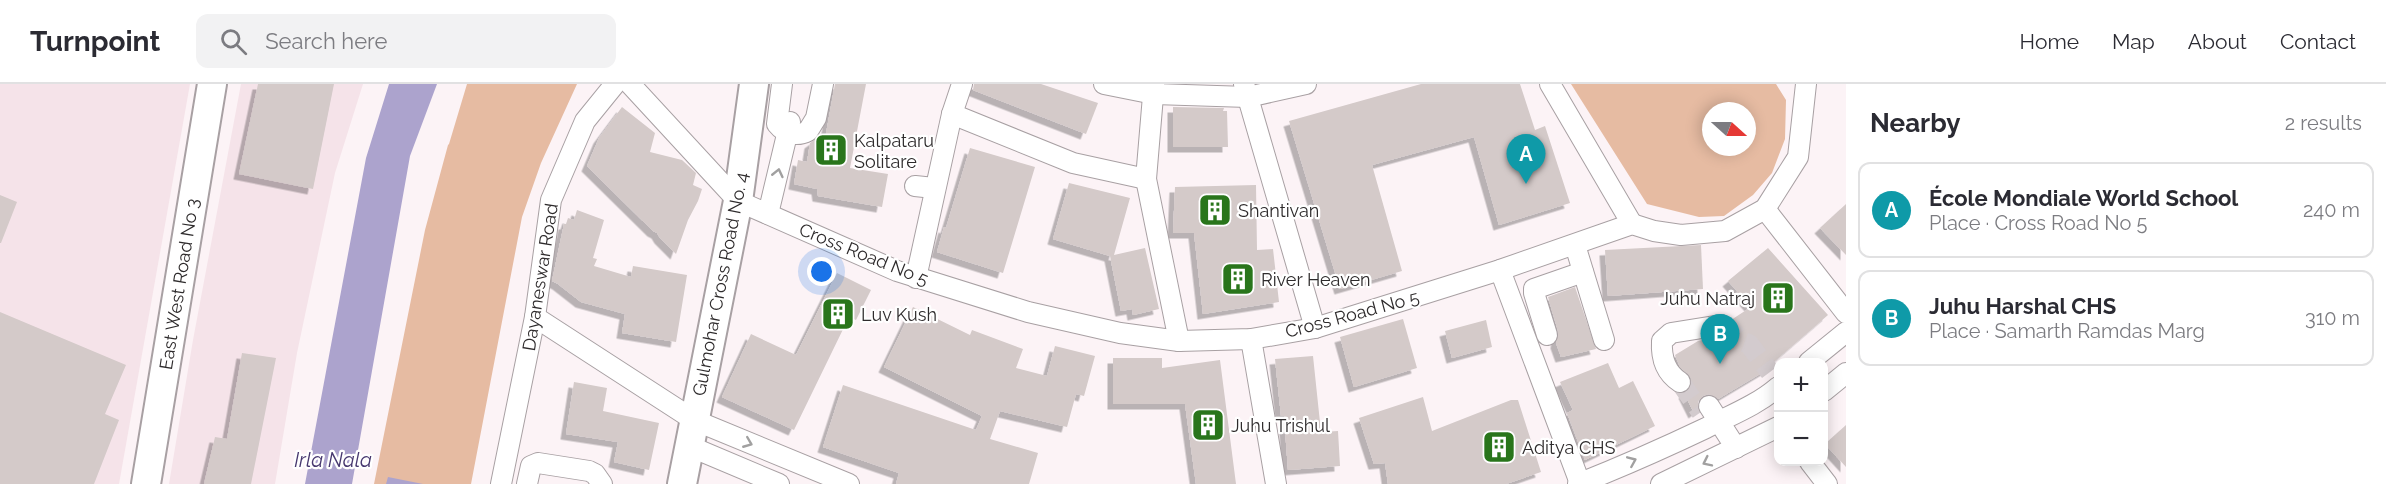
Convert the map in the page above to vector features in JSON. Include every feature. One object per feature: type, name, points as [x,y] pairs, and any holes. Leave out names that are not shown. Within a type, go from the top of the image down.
[{"type":"street","name":"East West Road No 3","points":[[146,484],[212,84]]},
{"type":"street","name":"Dayaneswar Road","points":[[501,484],[535,317],[551,200],[585,121],[615,84]]},
{"type":"street","points":[[630,84],[754,207],[789,127]]},
{"type":"street","name":"Gulmohar Cross Road No. 4","points":[[754,84],[754,207]]},
{"type":"street","name":"Gulmohar Cross Road No. 4","points":[[682,484],[700,437],[754,207],[772,84]]},
{"type":"street","points":[[782,84],[776,118],[780,128],[789,127],[802,134],[808,132],[813,125],[823,84]]},
{"type":"street","points":[[916,278],[925,187],[962,84]]},
{"type":"street","points":[[1104,84],[1154,89],[1246,91],[1306,84]]},
{"type":"street","points":[[1551,84],[1632,224],[1654,231],[1681,235],[1725,231],[1765,209],[1798,157],[1806,84]]},
{"type":"street","points":[[1154,89],[1146,179],[1179,341]]},
{"type":"street","points":[[1246,91],[1315,328]]},
{"type":"street","points":[[952,114],[1073,163],[1146,179]]},
{"type":"street","name":"Cross Road No 5","points":[[754,207],[916,278],[1028,312],[1120,333],[1179,341],[1251,339],[1315,328],[1575,246],[1632,224]]},
{"type":"street","points":[[1765,209],[1846,313]]},
{"type":"street","points":[[1575,246],[1604,340]]},
{"type":"street","points":[[1500,270],[1579,484],[1768,386],[1776,412]]},
{"type":"street","points":[[1545,336],[1534,290],[1583,272]]},
{"type":"street","points":[[535,317],[700,437],[779,484]]},
{"type":"street","points":[[1684,382],[1666,369],[1662,349],[1665,337],[1671,333],[1721,325]]},
{"type":"street","points":[[1815,358],[1846,332]]},
{"type":"street","points":[[1251,339],[1276,484]]},
{"type":"street","points":[[1828,388],[1846,373]]},
{"type":"street","points":[[1718,413],[1736,448]]},
{"type":"street","points":[[1661,484],[1774,429]]},
{"type":"street","points":[[700,437],[789,460],[849,484]]},
{"type":"street","name":"Gulmohar Cross Road No. 4","points":[[700,437],[701,484]]},
{"type":"street","points":[[785,484],[789,460]]},
{"type":"street","points":[[526,484],[531,466],[538,463],[589,471],[595,474],[603,484]]},
{"type":"street","points":[[1813,466],[1827,484]]},
{"type":"shaded area","points":[[0,84],[190,84],[119,484],[0,484]]},
{"type":"shaded area","points":[[241,84],[363,84],[335,173],[297,353],[275,484],[169,484],[193,340]]},
{"type":"shaded area","points":[[467,84],[577,84],[541,163],[522,217],[471,484],[374,484],[425,230]]},
{"type":"shaded area","points":[[1571,84],[1776,84],[1786,100],[1785,139],[1772,173],[1753,195],[1724,216],[1699,217],[1647,204]]},
{"type":"water","name":"Irla Nala","points":[[389,84],[437,84],[410,156],[352,484],[305,484],[366,158]]},
{"type":"water","points":[[388,477],[423,484],[386,484]]},
{"type":"building","points":[[258,84],[334,84],[313,189],[239,174]]},
{"type":"building","name":"Kalpataru Solitare","points":[[835,84],[866,84],[850,168],[888,174],[882,207],[818,196],[817,189],[794,184],[798,160],[807,162],[810,143],[817,138],[825,139]]},
{"type":"building","points":[[974,84],[1041,84],[1098,103],[1086,134],[973,90]]},
{"type":"building","points":[[1421,84],[1520,84],[1535,130],[1545,126],[1570,203],[1499,225],[1474,137],[1372,165],[1402,271],[1340,289],[1289,121]]},
{"type":"building","points":[[622,107],[655,133],[650,152],[682,160],[696,173],[693,185],[702,189],[676,254],[587,166],[599,138]]},
{"type":"building","points":[[1173,107],[1224,108],[1223,111],[1227,111],[1228,147],[1173,147]]},
{"type":"building","points":[[970,148],[1035,167],[1003,273],[937,252]]},
{"type":"building","points":[[1069,183],[1130,198],[1114,255],[1145,248],[1159,309],[1133,315],[1132,309],[1121,311],[1110,256],[1053,239]]},
{"type":"building","points":[[1256,185],[1257,250],[1273,249],[1279,302],[1203,314],[1194,233],[1173,233],[1175,187]]},
{"type":"building","points":[[0,195],[17,202],[1,243],[0,243]]},
{"type":"building","points":[[1846,204],[1846,255],[1820,228]]},
{"type":"building","points":[[577,210],[604,220],[593,258],[597,259],[594,266],[631,277],[633,266],[687,275],[676,342],[622,333],[625,314],[581,302],[552,281],[564,224],[568,218],[574,220]]},
{"type":"building","points":[[1701,245],[1703,289],[1608,296],[1605,250]]},
{"type":"building","points":[[1768,248],[1828,315],[1778,358],[1774,358],[1770,368],[1718,399],[1709,394],[1703,396],[1698,401],[1698,410],[1694,413],[1684,393],[1690,389],[1691,378],[1680,367],[1675,355],[1698,341],[1729,334],[1732,329],[1731,320],[1751,307],[1728,281]]},
{"type":"building","points":[[837,273],[871,290],[856,320],[849,317],[794,430],[722,397],[751,334],[796,355]]},
{"type":"building","points":[[1575,287],[1596,349],[1561,357],[1556,343],[1558,331],[1548,297]]},
{"type":"building","points":[[913,307],[970,335],[972,330],[1023,349],[1016,368],[1047,376],[1055,346],[1095,356],[1084,396],[1076,394],[1067,427],[1000,411],[990,439],[1038,453],[1029,484],[896,484],[899,473],[823,447],[843,385],[976,430],[982,416],[884,367]]},
{"type":"building","points":[[0,312],[126,365],[105,414],[119,420],[94,484],[0,484]]},
{"type":"building","points":[[1403,319],[1417,368],[1354,387],[1340,337]]},
{"type":"building","points":[[1486,320],[1492,347],[1452,358],[1445,331]]},
{"type":"building","points":[[242,353],[276,358],[251,484],[204,484],[215,437],[227,439]]},
{"type":"building","points":[[1313,356],[1321,432],[1338,431],[1340,466],[1288,470],[1284,416],[1281,416],[1275,359]]},
{"type":"building","name":"Juhu Trishul","points":[[1113,358],[1162,358],[1162,368],[1220,360],[1236,484],[1196,484],[1185,404],[1113,404]]},
{"type":"building","points":[[1608,363],[1619,388],[1633,381],[1655,426],[1585,460],[1567,413],[1573,410],[1560,382]]},
{"type":"building","points":[[574,382],[607,388],[603,411],[659,423],[649,470],[614,462],[618,442],[566,434]]},
{"type":"building","points":[[1423,397],[1432,431],[1511,400],[1518,400],[1541,472],[1506,484],[1388,484],[1385,463],[1374,464],[1359,418]]},
{"type":"building","points":[[1846,425],[1846,467],[1828,447],[1828,441]]},
{"type":"tunnel","points":[[1721,325],[1729,328],[1741,341],[1749,344],[1770,372]]},
{"type":"tunnel","points":[[1680,382],[1701,412]]},
{"type":"place","name":"Kalpataru Solitare","points":[[831,150]]},
{"type":"place","name":"École Mondiale World School","points":[[1526,184]]},
{"type":"place","name":"Shantivan","points":[[1215,210]]},
{"type":"place","name":"River Heaven","points":[[1238,279]]},
{"type":"place","name":"Juhu Natraj","points":[[1778,298]]},
{"type":"place","name":"Luv Kush","points":[[838,314]]},
{"type":"place","name":"Juhu Harshal CHS","points":[[1720,364]]},
{"type":"place","name":"Juhu Trishul","points":[[1208,425]]},
{"type":"place","name":"Aditya CHS","points":[[1499,447]]}]
